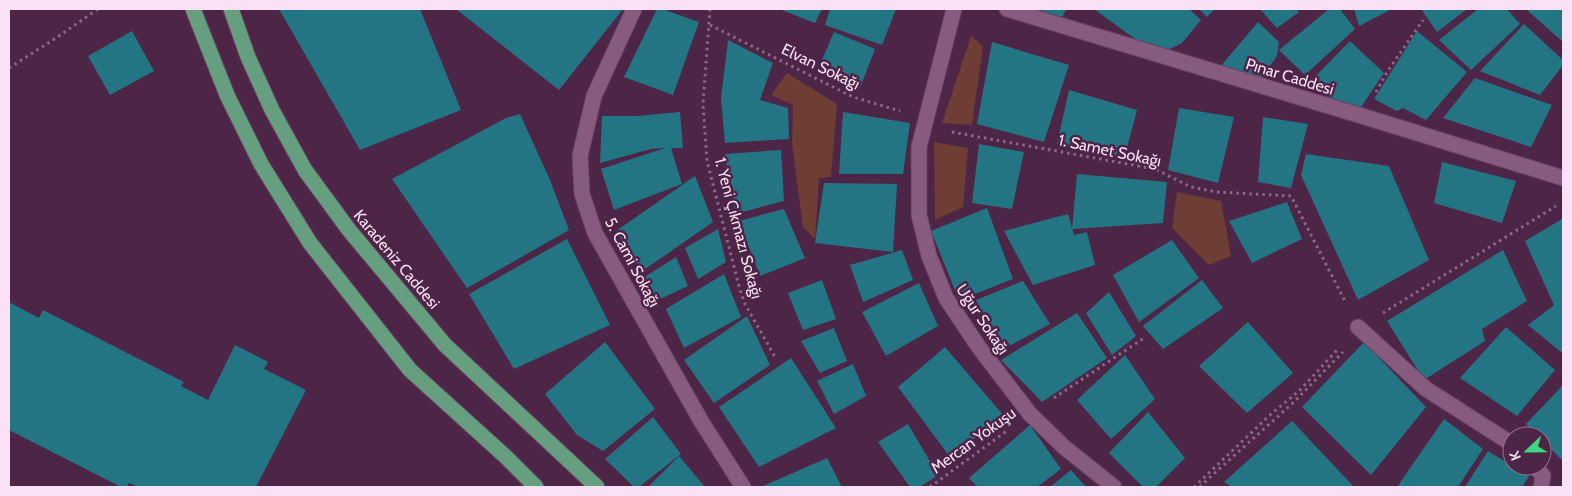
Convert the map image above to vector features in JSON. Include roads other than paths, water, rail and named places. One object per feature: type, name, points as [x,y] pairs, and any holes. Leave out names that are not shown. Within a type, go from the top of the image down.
[{"type":"main road","points":[[193,9],[227,95],[261,164],[310,243],[410,370],[506,457],[536,487]]},
{"type":"main road","name":"Karadeniz Caddesi","points":[[231,9],[248,57],[272,110],[305,170],[349,230],[445,345],[598,487]]},
{"type":"street","name":"5. Cami Sokağı","points":[[634,9],[594,96],[580,156],[582,194],[595,233],[701,421],[743,487]]},
{"type":"street","name":"Uğur Sokağı","points":[[954,9],[920,147],[919,215],[929,256],[946,298],[978,346],[1030,414],[1064,447],[1114,487]]},
{"type":"street","name":"Pınar Caddesi","points":[[1007,9],[1563,178]]},
{"type":"street","points":[[1361,329],[1426,389],[1502,438]]}]
